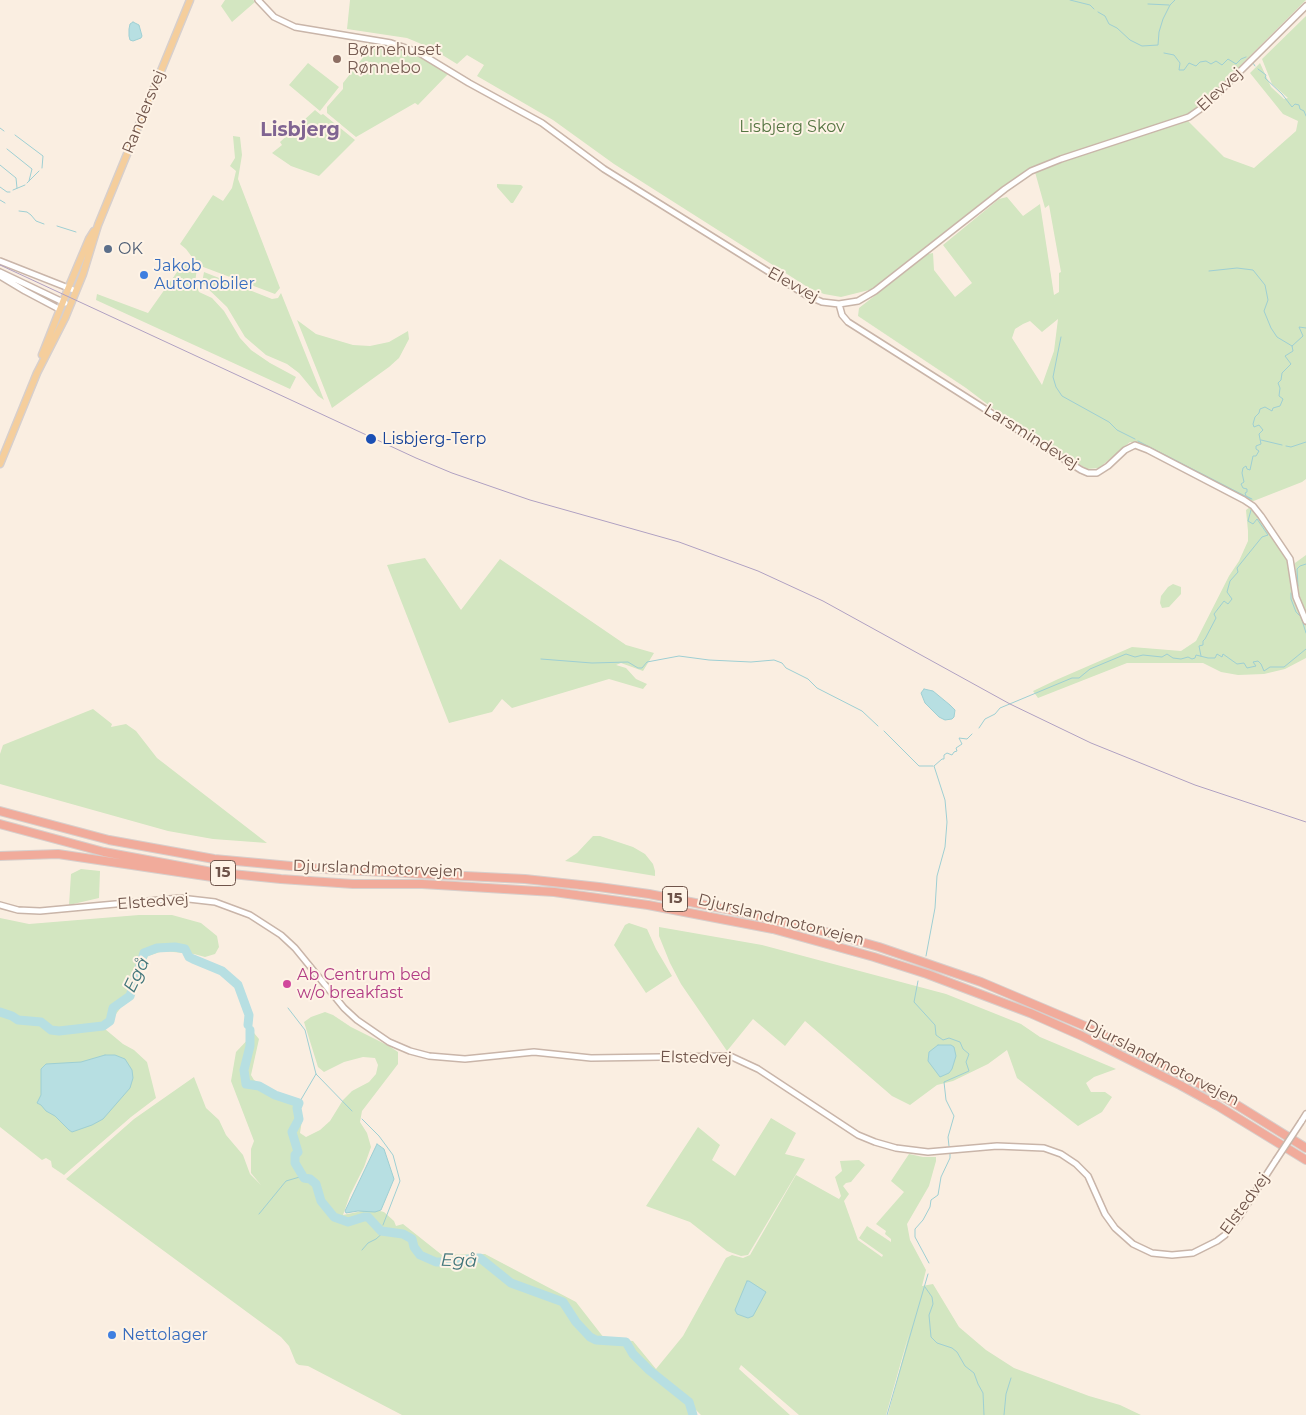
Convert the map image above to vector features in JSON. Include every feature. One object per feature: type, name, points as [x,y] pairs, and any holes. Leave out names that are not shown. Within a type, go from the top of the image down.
[{"type":"highway","name":"Djurslandmotorvejen","points":[[0,810],[47,825],[108,840],[214,859],[324,869],[525,879],[599,887],[650,894],[726,909],[826,932],[878,947],[981,982],[1076,1022],[1186,1077],[1249,1112],[1306,1148]]},
{"type":"highway","name":"Djurslandmotorvejen","points":[[0,824],[59,841],[142,860],[248,876],[353,884],[476,886],[596,897],[684,911],[764,927],[874,957],[979,992],[1082,1036],[1180,1085],[1227,1111],[1306,1160]]},
{"type":"highway","points":[[0,856],[58,854],[195,875],[249,881],[282,884],[353,884]]},
{"type":"main road","name":"Randersvej","points":[[37,373],[70,306],[85,269],[98,224],[190,0]]},
{"type":"main road","name":"Randersvej","points":[[0,464],[37,373],[61,305],[89,240],[98,224]]},
{"type":"street","name":"Elevvej","points":[[258,0],[274,17],[294,27],[391,43],[418,52],[469,83],[542,123],[619,179],[798,291],[822,302],[840,304],[858,301],[875,292],[1005,189],[1031,171],[1061,159],[1189,117],[1206,105],[1306,6]]},
{"type":"street","points":[[0,261],[76,291]]},
{"type":"street","points":[[0,272],[61,305]]},
{"type":"street","points":[[0,276],[24,291],[61,305],[70,306]]},
{"type":"street","name":"Larsmindevej","points":[[840,304],[842,315],[848,322],[1081,470],[1088,473],[1096,473],[1108,466],[1124,450],[1135,445],[1248,503],[1262,516],[1290,559],[1295,591],[1306,621]]},
{"type":"street","name":"Elstedvej","points":[[0,905],[18,910],[40,911],[180,898],[216,902],[250,914],[281,935],[344,1008],[357,1020],[389,1042],[410,1051],[429,1056],[465,1059],[534,1052],[590,1058],[730,1056],[758,1070],[858,1135],[875,1142],[896,1148],[928,1152],[997,1146],[1044,1148],[1060,1154],[1076,1164],[1088,1176],[1105,1214],[1115,1228],[1133,1244],[1152,1253],[1172,1255],[1193,1253],[1217,1241],[1232,1226],[1306,1114]]},
{"type":"green space","points":[[225,0],[253,0],[255,2],[232,22],[221,6]]},
{"type":"green space","name":"Lisbjerg Skov","points":[[350,0],[1306,0],[1200,106],[1188,115],[1035,167],[873,289],[841,297],[824,294],[809,288],[614,164],[553,120],[477,76],[484,65],[467,55],[457,64],[431,48],[407,38],[347,29]]},
{"type":"green space","points":[[1306,16],[1306,479],[1302,482],[1251,502],[1143,444],[1130,442],[1099,468],[1087,469],[1011,422],[966,388],[858,316],[859,308],[928,254],[933,253],[934,270],[955,297],[972,283],[943,245],[999,199],[1007,197],[1023,216],[1040,204],[1054,295],[1059,292],[1059,273],[1061,272],[1049,205],[1045,208],[1035,172],[1052,165],[1188,121],[1224,157],[1254,168],[1296,131],[1298,121],[1283,114],[1250,73],[1260,63],[1271,87],[1284,99],[1288,98],[1272,84],[1262,59]],"holes":[[[1058,319],[1054,351],[1042,385],[1012,338],[1015,329],[1030,321],[1042,332]]]},
{"type":"green space","points":[[368,43],[390,50],[393,48],[405,50],[418,55],[448,74],[418,105],[415,103],[356,137],[327,113],[327,107],[343,89],[343,83],[365,55]]},
{"type":"green space","points":[[308,63],[339,87],[320,111],[289,85]]},
{"type":"green space","points":[[315,110],[321,115],[323,114],[355,140],[319,176],[291,166],[272,153],[282,145],[280,142]]},
{"type":"green space","points":[[233,136],[240,137],[242,155],[238,179],[280,288],[275,294],[198,265],[180,244],[213,195],[223,201],[232,188],[236,171],[230,166],[235,158]]},
{"type":"green space","points":[[497,184],[521,185],[523,187],[513,203],[511,203],[497,187]]},
{"type":"green space","points":[[186,264],[197,269],[195,282],[199,292],[212,298],[224,311],[240,338],[251,350],[296,377],[290,389],[96,300],[97,294],[148,313],[182,265]]},
{"type":"green space","points":[[204,272],[272,299],[278,298],[281,293],[324,400],[318,396],[299,373],[287,364],[266,355],[245,337],[227,307],[202,283]]},
{"type":"green space","points":[[297,320],[316,334],[353,345],[370,346],[389,342],[408,331],[409,339],[399,358],[389,367],[332,408]]},
{"type":"green space","points":[[1250,507],[1270,531],[1273,539],[1288,560],[1291,569],[1292,591],[1306,625],[1306,658],[1285,669],[1264,674],[1238,675],[1221,672],[1203,663],[1127,663],[1038,698],[1033,691],[1132,647],[1181,651],[1196,641],[1248,541],[1246,510]]},
{"type":"green space","points":[[1306,555],[1306,616],[1296,585],[1295,563]]},
{"type":"green space","points":[[425,558],[461,610],[500,559],[626,645],[654,653],[643,671],[621,663],[616,665],[626,668],[636,679],[647,684],[643,689],[609,679],[512,708],[502,699],[492,712],[449,723],[387,565]]},
{"type":"green space","points":[[1173,584],[1181,587],[1181,594],[1169,607],[1162,608],[1160,603],[1161,596]]},
{"type":"green space","points":[[93,709],[112,724],[111,727],[126,724],[136,731],[157,758],[267,843],[213,839],[168,831],[0,784],[0,754],[3,745]]},
{"type":"green space","points":[[593,836],[600,836],[633,847],[645,854],[653,864],[655,876],[565,861],[577,853]]},
{"type":"green space","points":[[81,869],[100,871],[99,898],[69,905],[71,874]]},
{"type":"green space","points":[[139,915],[172,915],[201,923],[217,936],[219,947],[215,954],[205,957],[163,951],[148,956],[136,987],[105,1029],[147,1062],[156,1098],[64,1175],[52,1167],[51,1161],[46,1158],[42,1160],[0,1127],[0,918],[29,924]]},
{"type":"green space","points":[[629,923],[647,929],[672,976],[646,993],[614,945],[625,925]]},
{"type":"green space","points":[[659,927],[762,945],[946,994],[1021,1024],[1040,1037],[1116,1069],[1094,1077],[1086,1083],[1091,1092],[1105,1092],[1112,1097],[1102,1112],[1078,1126],[1017,1078],[1007,1050],[988,1064],[953,1081],[937,1085],[910,1105],[892,1096],[805,1021],[785,1046],[753,1019],[727,1051],[681,984],[659,936]]},
{"type":"green space","points":[[325,1012],[398,1052],[398,1064],[362,1111],[360,1122],[367,1133],[371,1147],[343,1215],[372,1209],[384,1212],[394,1221],[396,1226],[403,1224],[442,1255],[485,1254],[576,1302],[604,1338],[633,1341],[656,1369],[683,1336],[726,1258],[732,1255],[743,1258],[750,1255],[796,1175],[839,1199],[841,1196],[835,1177],[842,1171],[840,1161],[859,1160],[865,1165],[851,1182],[843,1186],[849,1194],[844,1201],[858,1240],[882,1257],[883,1255],[859,1238],[867,1226],[891,1242],[891,1239],[885,1234],[886,1231],[876,1224],[904,1192],[891,1181],[909,1154],[936,1157],[929,1186],[907,1224],[910,1240],[926,1270],[922,1286],[933,1284],[959,1327],[986,1350],[1014,1368],[1089,1396],[1120,1405],[1141,1415],[888,1415],[910,1330],[886,1415],[799,1415],[741,1365],[739,1369],[790,1415],[701,1415],[690,1404],[693,1415],[402,1415],[308,1366],[299,1365],[296,1363],[289,1346],[281,1337],[66,1179],[134,1119],[194,1077],[206,1108],[219,1120],[226,1135],[243,1155],[250,1174],[261,1185],[251,1173],[251,1149],[254,1141],[231,1081],[236,1052],[254,1033],[259,1039],[251,1075],[254,1080],[300,1107],[302,1120],[300,1133],[306,1137],[320,1130],[330,1121],[343,1100],[352,1091],[369,1082],[376,1074],[378,1065],[375,1058],[363,1057],[344,1062],[324,1072],[318,1067],[304,1022],[311,1017]]},
{"type":"green space","points":[[771,1118],[796,1133],[785,1154],[805,1159],[748,1255],[741,1256],[727,1251],[690,1222],[646,1206],[698,1127],[720,1145],[712,1160],[735,1176]]},
{"type":"water","points":[[133,22],[139,25],[142,36],[133,41],[130,40],[129,29],[130,24]]},
{"type":"water","points":[[924,689],[933,691],[955,710],[952,719],[945,720],[939,717],[925,703],[921,693]]},
{"type":"water","points":[[938,1045],[951,1045],[954,1047],[956,1056],[949,1073],[940,1077],[928,1061],[929,1052]]},
{"type":"water","points":[[105,1055],[115,1055],[125,1059],[132,1070],[133,1078],[130,1088],[103,1119],[72,1132],[37,1103],[41,1095],[41,1069],[46,1064],[81,1062]]},
{"type":"water","points":[[377,1144],[384,1149],[394,1179],[381,1210],[346,1213],[345,1211]]},
{"type":"water","points":[[747,1281],[766,1292],[753,1316],[748,1318],[737,1314],[735,1310]]},
{"type":"waterway","points":[[1070,0],[1090,5],[1094,9]]},
{"type":"waterway","points":[[1098,12],[1105,16],[1109,24],[1117,28],[1130,40],[1142,46],[1158,45],[1163,19],[1170,5],[1175,0]]},
{"type":"waterway","points":[[1148,4],[1169,5]]},
{"type":"waterway","points":[[1164,53],[1174,55],[1180,63],[1179,70],[1184,70],[1189,63],[1196,66],[1200,62],[1206,61],[1211,64],[1216,61],[1222,65],[1228,59],[1236,64],[1246,57]]},
{"type":"waterway","points":[[1258,69],[1266,75],[1265,78],[1282,94],[1292,107],[1295,104],[1299,105],[1306,116]]},
{"type":"waterway","points":[[0,128],[4,131]]},
{"type":"waterway","points":[[15,135],[43,156],[42,168]]},
{"type":"waterway","points":[[7,149],[32,169],[29,181]]},
{"type":"waterway","points":[[0,165],[16,178],[17,188]]},
{"type":"waterway","points":[[27,183],[39,171]]},
{"type":"waterway","points":[[13,190],[25,185]]},
{"type":"waterway","points":[[0,187],[10,192]]},
{"type":"waterway","points":[[0,200],[5,203]]},
{"type":"waterway","points":[[19,211],[27,212],[36,221],[44,224]]},
{"type":"waterway","points":[[57,226],[76,232]]},
{"type":"waterway","points":[[1209,271],[1237,268],[1253,270],[1265,285],[1268,300],[1264,311],[1271,328],[1277,337],[1292,346]]},
{"type":"waterway","points":[[1252,499],[1246,496],[1247,489],[1243,488],[1241,484],[1244,482],[1243,468],[1246,466],[1250,470],[1253,456],[1256,456],[1259,451],[1256,449],[1256,446],[1261,444],[1259,434],[1263,430],[1259,425],[1254,427],[1255,417],[1260,409],[1265,407],[1272,411],[1273,408],[1280,406],[1283,399],[1279,396],[1280,388],[1278,383],[1281,380],[1282,373],[1291,364],[1285,356],[1293,351],[1292,346],[1303,336],[1299,327],[1306,328]]},
{"type":"waterway","points":[[1061,337],[1053,377],[1056,387],[1062,396],[1135,439]]},
{"type":"waterway","points":[[1261,440],[1282,445]]},
{"type":"waterway","points":[[1138,441],[1251,499]]},
{"type":"waterway","points":[[1286,446],[1291,447],[1306,442]]},
{"type":"waterway","points":[[1201,656],[1199,646],[1203,645],[1203,641],[1216,618],[1214,614],[1224,601],[1228,604],[1232,599],[1227,592],[1230,581],[1238,572],[1237,568],[1262,537],[1268,535],[1257,519],[1253,524],[1248,521],[1251,510]]},
{"type":"waterway","points":[[1298,586],[1297,569],[1306,564]]},
{"type":"waterway","points":[[1291,593],[1291,599],[1296,612],[1301,617],[1306,633]]},
{"type":"waterway","points":[[979,728],[985,719],[995,714],[1000,708],[1072,678],[1079,678],[1090,669],[1126,654],[1135,657],[1143,655],[1162,657],[1167,654],[1173,658],[1181,659],[1188,657],[1192,659],[1196,655],[1215,658],[1217,654],[1222,657],[1223,654],[1237,664],[1244,663],[1247,668],[1256,666],[1253,662],[1258,661],[1264,671],[1270,667],[1284,667],[1306,649]]},
{"type":"waterway","points":[[541,659],[592,663],[628,662],[638,668],[642,668],[647,662],[679,656],[751,662],[774,660],[808,679],[817,688],[862,711],[878,726]]},
{"type":"waterway","points":[[884,731],[919,766],[933,766]]},
{"type":"waterway","points":[[926,956],[935,908],[937,876],[945,847],[947,822],[945,800],[934,766],[944,759],[944,755],[947,753],[952,755],[957,751],[956,748],[962,744],[959,738],[967,739],[972,734]]},
{"type":"waterway","name":"Egå","points":[[0,1012],[18,1020],[41,1022],[51,1030],[59,1031],[103,1026],[110,1021],[113,1008],[130,996],[144,953],[157,948],[175,947],[185,949],[189,957],[222,971],[238,985],[249,1015],[248,1025]]},
{"type":"waterway","points":[[918,981],[914,1002],[935,1025],[936,1035],[943,1040],[949,1038],[960,1042],[963,1049],[969,1054],[966,1062],[969,1071],[944,1082],[946,1100],[954,1116],[948,1137],[949,1146]]},
{"type":"waterway","points":[[288,1008],[305,1030],[316,1074],[352,1111]]},
{"type":"waterway","name":"Egå","points":[[250,1030],[250,1046],[244,1070],[246,1084],[259,1086],[275,1095],[299,1103],[297,1108],[299,1119],[292,1132],[298,1152],[295,1155],[295,1163],[304,1178],[310,1179],[316,1184],[321,1201],[334,1217],[348,1222],[368,1217],[381,1231],[403,1234],[412,1239],[414,1247],[420,1255],[436,1262],[480,1258],[511,1283],[563,1302],[576,1322],[590,1337],[596,1340],[626,1342],[633,1354],[649,1370],[689,1402],[693,1415]]},
{"type":"waterway","points":[[299,1103],[316,1074]]},
{"type":"waterway","points":[[362,1119],[379,1136],[393,1155],[400,1181],[383,1225]]},
{"type":"waterway","points":[[929,1263],[915,1237],[915,1229],[923,1220],[930,1207],[931,1200],[938,1195],[941,1177],[950,1158],[950,1153]]},
{"type":"waterway","points":[[259,1214],[286,1181],[303,1176]]},
{"type":"waterway","points":[[362,1250],[368,1243],[385,1231]]},
{"type":"waterway","points":[[887,1415],[928,1274]]},
{"type":"waterway","points":[[925,1287],[932,1297],[933,1304],[929,1315],[931,1337],[937,1343],[952,1348],[957,1352],[965,1366],[974,1373],[983,1393],[984,1415]]},
{"type":"waterway","points":[[1004,1415],[1006,1394],[1011,1378]]},
{"type":"tram line","points":[[0,265],[452,473],[530,500],[679,542],[758,571],[823,601],[1010,704],[1091,743],[1195,785],[1306,822]]},
{"type":"place","name":"Børnehuset Rønnebo","points":[[337,59]]},
{"type":"place","name":"OK","points":[[108,249]]},
{"type":"place","name":"Jakob Automobiler","points":[[144,275]]},
{"type":"place","name":"Lisbjerg-Terp","points":[[371,439]]},
{"type":"place","name":"Ab Centrum bed w/o breakfast","points":[[287,984]]},
{"type":"place","name":"Nettolager","points":[[112,1335]]},
{"type":"district","name":"Lisbjerg","points":[[300,130]]}]
